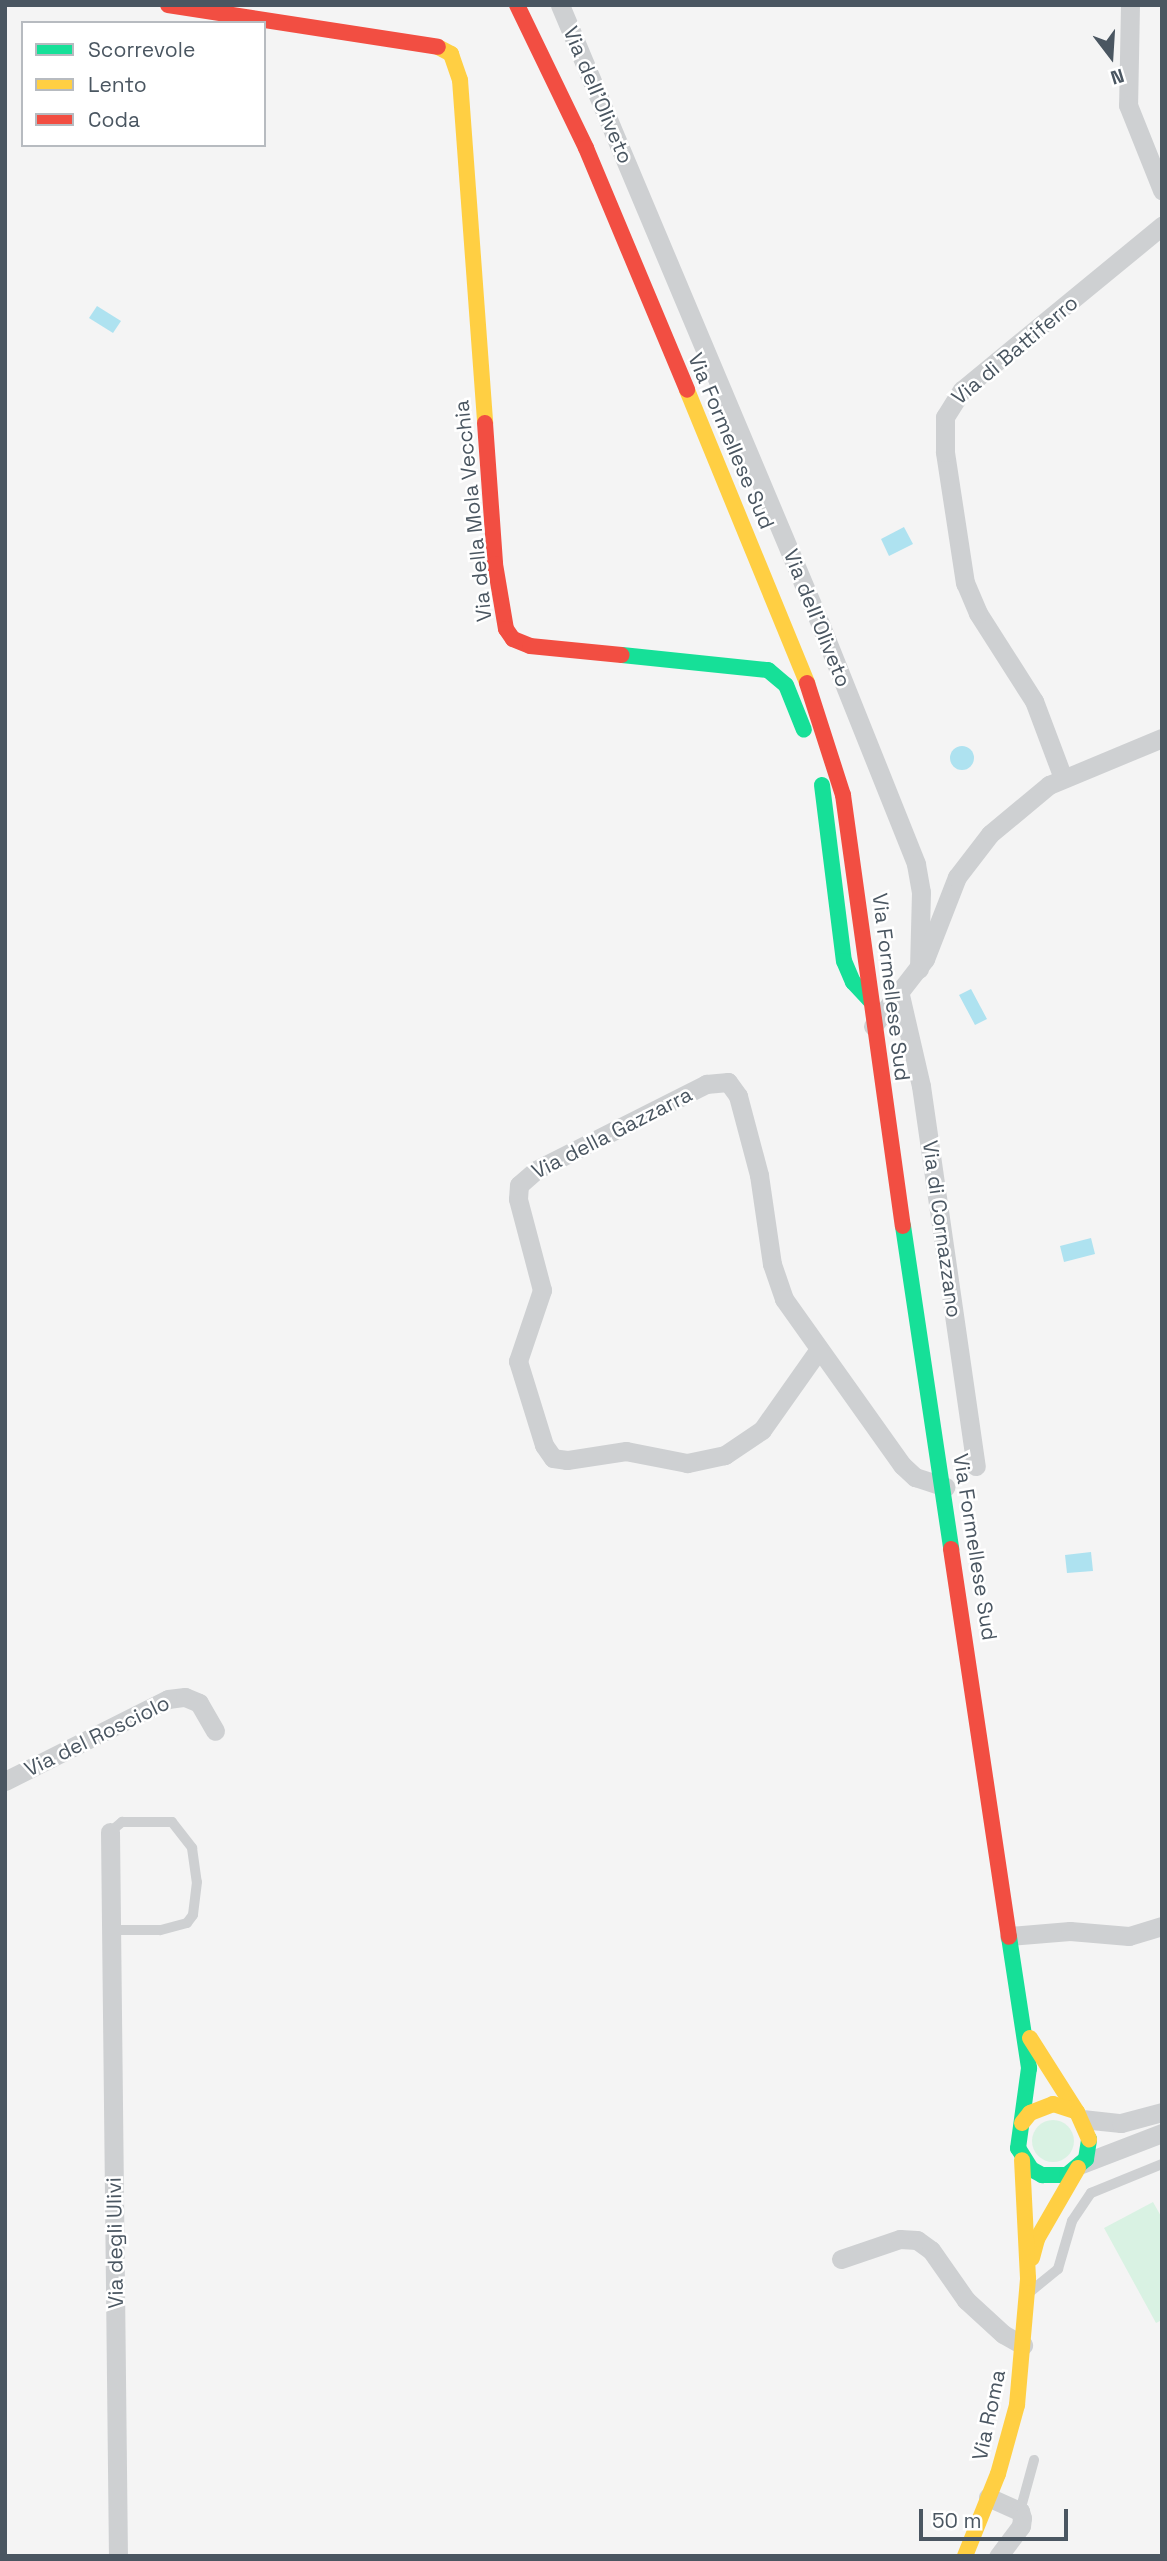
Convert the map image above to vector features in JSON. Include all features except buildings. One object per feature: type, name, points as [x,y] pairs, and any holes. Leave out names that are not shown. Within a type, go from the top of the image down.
[{"type":"street","name":"Via della Mola Vecchia","points":[[168,5],[432,43],[452,54],[460,80],[495,564],[506,629],[525,646],[757,668],[779,676],[811,749],[825,797],[846,967],[870,1000]]},
{"type":"street","name":"Via Formellese Sud","points":[[517,5],[586,148],[804,672],[846,808],[873,1026],[945,1487],[1024,2030],[1029,2068],[1021,2123]]},
{"type":"street","name":"Via dell'Oliveto","points":[[560,5],[821,626],[916,864],[921,892],[919,969]]},
{"type":"street","points":[[1130,5],[1128,105],[1162,190]]},
{"type":"street","name":"Via di Battiferro","points":[[1063,778],[1031,694],[978,613],[965,583],[943,424],[948,407],[962,390],[1162,226]]},
{"type":"street","points":[[873,1026],[919,969],[935,939],[953,885],[971,855],[1025,803],[1063,778],[1162,738]]},
{"type":"street","name":"Via di Cornazzano","points":[[900,995],[923,1100],[976,1466]]},
{"type":"street","name":"Via della Gazzarra","points":[[817,1352],[768,1423],[725,1455],[687,1463],[626,1451],[567,1460],[553,1458],[544,1445],[519,1368],[519,1347],[542,1290],[518,1199],[519,1185],[536,1170],[706,1084],[728,1082],[739,1100],[759,1175],[776,1283],[817,1352],[902,1465],[921,1481],[945,1487]]},
{"type":"street","name":"Via del Rosciolo","points":[[5,1781],[168,1699],[185,1697],[199,1703],[215,1731]]},
{"type":"street","name":"Via degli Ulivi","points":[[110,1832],[118,2556]]},
{"type":"street","points":[[1009,1936],[1070,1931],[1129,1936],[1162,1926]]},
{"type":"street","name":"Via Formellese Sud","points":[[1024,2030],[1080,2115]]},
{"type":"street","points":[[1162,2112],[1121,2123],[1080,2115],[1053,2104],[1030,2113],[1021,2123],[1018,2148],[1022,2160],[1042,2175],[1067,2175],[1080,2166],[1162,2133]]},
{"type":"street","points":[[1080,2115],[1090,2146],[1080,2166]]},
{"type":"street","name":"Via Roma","points":[[1022,2160],[1028,2285]]},
{"type":"street","name":"Via Roma","points":[[965,2556],[1013,2422],[1028,2285],[1037,2239],[1080,2166]]},
{"type":"street","points":[[841,2259],[900,2239],[917,2239],[930,2250],[966,2300],[992,2325],[1023,2345]]},
{"type":"street","points":[[988,2497],[1020,2511],[1021,2526],[998,2556]]},
{"type":"lane","name":"Via degli Ulivi","points":[[110,1832],[122,1822],[172,1822],[192,1848],[197,1882],[193,1915],[187,1923],[160,1930],[111,1930]]},
{"type":"lane","points":[[1028,2285],[1054,2276],[1072,2221],[1091,2193],[1162,2164]]},
{"type":"lane","points":[[1020,2511],[1034,2460]]},
{"type":"green space","points":[[1053,2120],[1068,2126],[1074,2141],[1068,2156],[1053,2162],[1038,2156],[1032,2141],[1038,2126]]},
{"type":"green space","points":[[1153,2202],[1162,2218],[1162,2320],[1156,2323],[1104,2228]]},
{"type":"water","points":[[97,306],[121,321],[113,333],[89,318]]},
{"type":"water","points":[[904,527],[913,544],[889,556],[881,539]]},
{"type":"water","points":[[962,746],[970,750],[974,758],[970,766],[962,770],[954,766],[950,758],[954,750]]},
{"type":"water","points":[[971,989],[987,1019],[975,1025],[959,995]]},
{"type":"water","points":[[1091,1238],[1095,1254],[1064,1262],[1060,1246]]},
{"type":"water","points":[[1091,1552],[1093,1571],[1067,1573],[1065,1555]]},
{"type":"traffic: fast","points":[[622,655],[768,670],[786,685],[804,730]]},
{"type":"traffic: fast","points":[[822,785],[844,961],[853,982],[870,1000]]},
{"type":"traffic: fast","points":[[903,1226],[951,1549]]},
{"type":"traffic: fast","points":[[1009,1937],[1029,2068],[1018,2148],[1031,2169],[1042,2175],[1067,2175],[1086,2159],[1089,2139]]},
{"type":"traffic: slow","points":[[438,47],[451,54],[460,80],[485,423]]},
{"type":"traffic: slow","points":[[687,390],[807,683]]},
{"type":"traffic: slow","points":[[1030,2038],[1077,2112]]},
{"type":"traffic: slow","points":[[1022,2123],[1030,2113],[1053,2104],[1077,2112],[1089,2139]]},
{"type":"traffic: slow","points":[[965,2556],[998,2474],[1017,2405],[1028,2278],[1022,2160]]},
{"type":"traffic: slow","points":[[1032,2258],[1037,2239],[1078,2168]]},
{"type":"traffic: jam","points":[[168,5],[438,47]]},
{"type":"traffic: jam","points":[[517,5],[586,148],[687,390]]},
{"type":"traffic: jam","points":[[485,423],[495,564],[506,629],[513,639],[530,646],[622,655]]},
{"type":"traffic: jam","points":[[807,683],[843,795],[903,1226]]},
{"type":"traffic: jam","points":[[951,1549],[1009,1937]]}]
